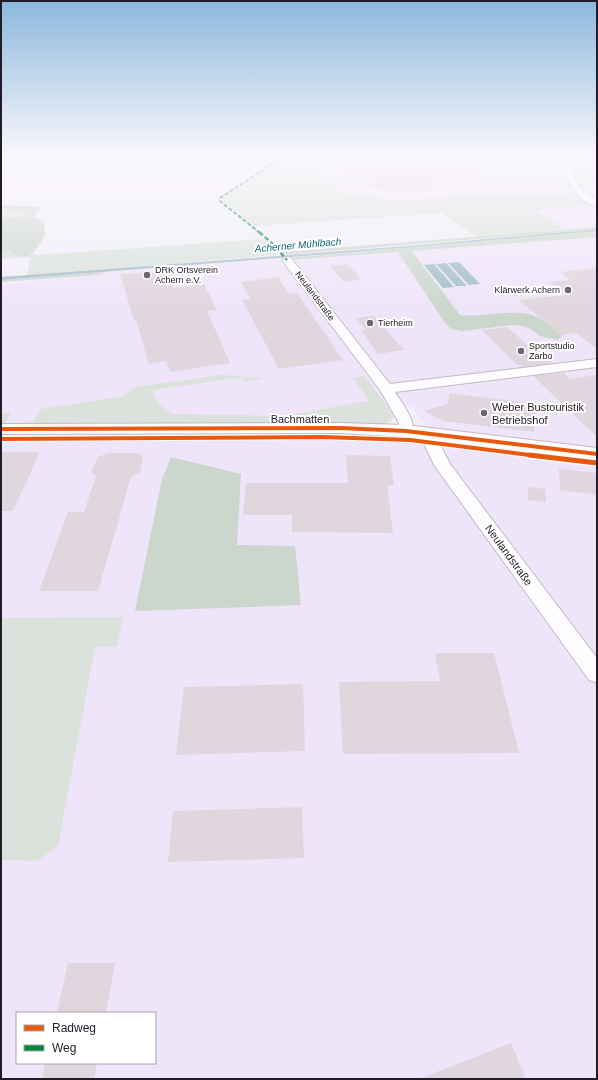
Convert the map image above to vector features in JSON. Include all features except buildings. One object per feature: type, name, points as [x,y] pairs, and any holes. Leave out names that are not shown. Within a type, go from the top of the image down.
[{"type":"street","name":"Neulandstraße","points":[[288,260],[386,389],[406,423],[406,431]]},
{"type":"street","points":[[386,389],[597,363]]},
{"type":"street","name":"Bachmatten","points":[[1,429],[340,428],[430,433],[597,454]]},
{"type":"street","name":"Neulandstraße","points":[[430,433],[431,442],[442,465],[597,674]]},
{"type":"shaded area","points":[[1,207],[41,207],[34,216]]},
{"type":"shaded area","points":[[231,207],[564,207],[535,210],[565,229],[477,237],[442,213],[254,226]]},
{"type":"shaded area","points":[[499,207],[597,207],[597,227],[565,229],[534,210]]},
{"type":"shaded area","points":[[1,208],[10,209],[34,216],[36,218],[1,219]]},
{"type":"shaded area","points":[[32,218],[41,220],[44,223],[45,236],[33,253],[25,256],[15,255],[12,251],[1,251],[1,219]]},
{"type":"shaded area","points":[[597,227],[597,229],[285,255],[283,252]]},
{"type":"shaded area","points":[[597,231],[597,237],[412,251],[460,315],[469,316],[511,313],[529,314],[537,317],[562,335],[558,340],[540,336],[529,328],[521,326],[511,325],[463,331],[451,329],[445,323],[398,252],[290,260],[288,258]]},
{"type":"shaded area","points":[[597,237],[597,448],[430,427],[420,419],[412,406],[280,424],[3,422],[1,416],[1,284],[98,275],[105,272],[288,257],[290,260]]},
{"type":"shaded area","points":[[264,239],[271,245],[277,255],[27,275],[31,257],[1,259],[1,251],[25,254],[33,253],[35,255]]},
{"type":"shaded area","points":[[105,272],[98,275],[1,282],[1,280]]},
{"type":"shaded area","points":[[221,375],[263,378],[245,382],[242,377],[153,390],[157,402],[172,414],[282,416],[369,401],[353,378],[365,376],[394,416],[390,422],[379,425],[1,426],[1,413],[11,413],[6,423],[33,422],[41,409],[123,396],[136,387]]},
{"type":"shaded area","points":[[330,439],[415,442],[597,466],[597,1079],[1,1079],[1,441]]},
{"type":"shaded area","points":[[171,457],[241,474],[237,545],[295,546],[301,605],[135,611],[162,479]]},
{"type":"shaded area","points":[[123,617],[117,647],[95,647],[58,846],[37,861],[1,860],[1,618]]},
{"type":"water","points":[[597,229],[597,231],[342,253],[1,280],[1,277],[409,246]]},
{"type":"water","points":[[459,262],[480,284],[469,285],[448,263]]},
{"type":"water","points":[[446,263],[467,286],[456,286],[436,264]]},
{"type":"water","points":[[434,264],[454,287],[443,288],[424,265]]},
{"type":"marked path","points":[[228,207],[273,244],[287,260]]},
{"type":"cycle path","points":[[1,429],[340,428],[406,431],[597,454]]},
{"type":"cycle path","points":[[1,439],[323,437],[410,440],[597,463]]},
{"type":"place","name":"DRK Ortsverein Achern e.V.","points":[[147,275]]},
{"type":"place","name":"Klärwerk Achern","points":[[568,290]]},
{"type":"place","name":"Tierheim","points":[[370,323]]},
{"type":"place","name":"Sportstudio Zarbo","points":[[521,351]]},
{"type":"place","name":"Weber Bustouristik Betriebshof","points":[[484,413]]},
{"type":"water label","name":"Acherner Mühlbach","points":[[298,245]]}]
